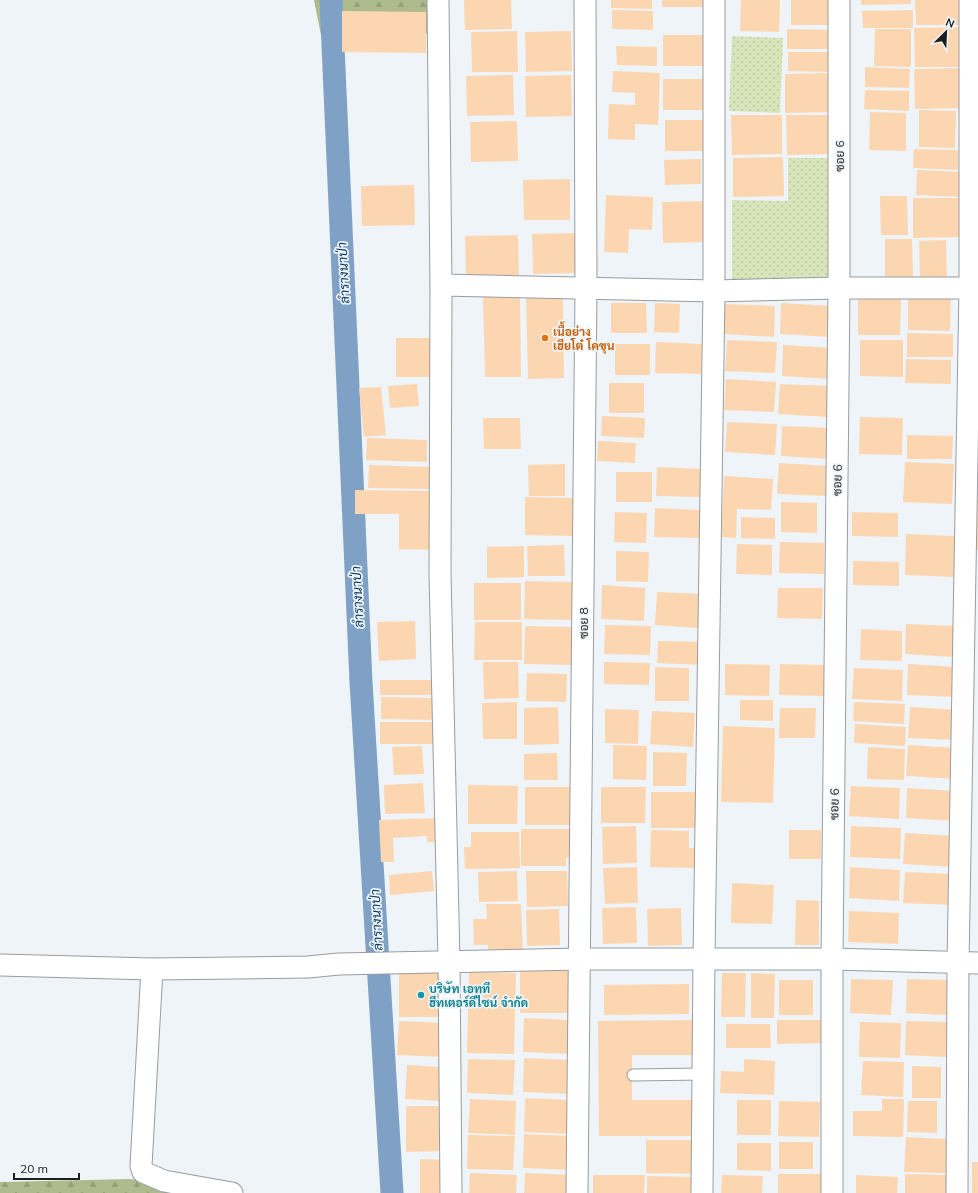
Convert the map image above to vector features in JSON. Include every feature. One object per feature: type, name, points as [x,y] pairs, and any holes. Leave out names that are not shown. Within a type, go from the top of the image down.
[{"type":"street","points":[[438,0],[441,285],[440,574],[449,961],[451,1193]]},
{"type":"street","name":"ซอย 8","points":[[578,1193],[586,288],[585,0]]},
{"type":"street","points":[[702,1193],[714,291],[714,0]]},
{"type":"street","name":"ซอย 6","points":[[832,1193],[832,959],[839,288],[839,0]]},
{"type":"street","points":[[957,1193],[968,963],[974,288],[970,0]]},
{"type":"street","points":[[441,285],[714,291],[839,288],[974,288]]},
{"type":"street","points":[[0,965],[152,969],[308,968],[339,964],[449,961],[704,958],[832,959],[968,963]]},
{"type":"street","points":[[152,969],[141,1166],[143,1172],[164,1181],[232,1193]]},
{"type":"lane","points":[[633,1075],[703,1074]]},
{"type":"green space","points":[[314,0],[431,0],[432,33],[321,35]]},
{"type":"green space","points":[[732,36],[783,38],[780,113],[729,111]]},
{"type":"green space","points":[[788,158],[836,158],[835,280],[732,280],[732,200],[788,201]]},
{"type":"green space","points":[[130,1179],[212,1193],[0,1193],[0,1182]]},
{"type":"building","points":[[464,0],[511,0],[512,29],[465,30]]},
{"type":"building","points":[[611,0],[652,0],[652,9],[611,8]]},
{"type":"building","points":[[662,0],[704,0],[704,7],[662,7]]},
{"type":"building","points":[[741,0],[780,0],[779,32],[740,31]]},
{"type":"building","points":[[791,0],[831,0],[830,25],[791,25]]},
{"type":"building","points":[[861,0],[911,0],[911,4],[861,5]]},
{"type":"building","points":[[915,0],[966,0],[967,25],[916,25]]},
{"type":"building","points":[[612,10],[653,11],[653,30],[612,29]]},
{"type":"building","points":[[913,10],[913,28],[863,28],[862,11]]},
{"type":"building","points":[[342,11],[426,12],[426,53],[342,52]]},
{"type":"building","points":[[965,27],[966,67],[915,67],[914,28]]},
{"type":"building","points":[[787,29],[831,30],[831,49],[787,49]]},
{"type":"building","points":[[875,29],[911,29],[911,67],[874,66]]},
{"type":"building","points":[[517,31],[518,72],[472,72],[471,32]]},
{"type":"building","points":[[571,31],[572,71],[526,72],[525,32]]},
{"type":"building","points":[[663,35],[705,35],[705,66],[663,66]]},
{"type":"building","points":[[616,46],[657,47],[657,66],[617,65]]},
{"type":"building","points":[[788,52],[831,52],[831,72],[788,71]]},
{"type":"building","points":[[865,67],[910,69],[909,88],[865,87]]},
{"type":"building","points":[[965,68],[966,108],[915,109],[914,69]]},
{"type":"building","points":[[613,71],[660,73],[658,125],[635,124],[635,140],[608,139],[609,104],[635,105],[635,93],[612,92]]},
{"type":"building","points":[[835,73],[836,112],[785,113],[785,74]]},
{"type":"building","points":[[513,75],[514,115],[467,116],[466,76]]},
{"type":"building","points":[[571,75],[572,116],[526,117],[525,76]]},
{"type":"building","points":[[663,79],[705,79],[705,110],[663,110]]},
{"type":"building","points":[[865,90],[909,91],[909,111],[864,109]]},
{"type":"building","points":[[919,110],[956,111],[955,148],[919,147]]},
{"type":"building","points":[[870,112],[906,113],[906,151],[869,150]]},
{"type":"building","points":[[731,115],[782,115],[782,154],[732,155]]},
{"type":"building","points":[[786,115],[837,115],[838,154],[787,155]]},
{"type":"building","points":[[665,120],[707,120],[707,151],[665,151]]},
{"type":"building","points":[[517,121],[518,161],[471,162],[470,122]]},
{"type":"building","points":[[914,149],[958,150],[958,170],[913,168]]},
{"type":"building","points":[[783,157],[784,196],[733,197],[733,158]]},
{"type":"building","points":[[701,159],[701,184],[665,185],[664,160]]},
{"type":"building","points":[[917,170],[960,172],[960,197],[916,195]]},
{"type":"building","points":[[570,179],[570,220],[524,220],[523,180]]},
{"type":"building","points":[[414,185],[415,225],[362,226],[361,186]]},
{"type":"building","points":[[606,195],[653,197],[652,230],[629,229],[628,253],[604,252]]},
{"type":"building","points":[[880,196],[907,196],[908,235],[881,235]]},
{"type":"building","points":[[913,198],[964,198],[964,237],[913,238]]},
{"type":"building","points":[[709,201],[710,242],[663,243],[662,202]]},
{"type":"building","points":[[579,233],[580,273],[533,274],[532,234]]},
{"type":"building","points":[[518,235],[519,275],[466,276],[465,236]]},
{"type":"building","points":[[885,239],[912,239],[913,278],[885,278]]},
{"type":"building","points":[[946,240],[947,279],[920,280],[919,241]]},
{"type":"building","points":[[908,294],[951,295],[950,331],[908,330]]},
{"type":"building","points":[[483,296],[520,296],[521,377],[485,377]]},
{"type":"building","name":"เนื้อย่าง เฮียโต๋ โคขุน","points":[[526,297],[563,297],[564,378],[528,379]]},
{"type":"building","points":[[858,298],[901,299],[900,335],[858,335]]},
{"type":"building","points":[[611,303],[646,303],[647,333],[611,333]]},
{"type":"building","points":[[655,303],[680,304],[679,333],[654,332]]},
{"type":"building","points":[[781,303],[831,306],[830,337],[780,334]]},
{"type":"building","points":[[725,304],[775,306],[774,337],[724,334]]},
{"type":"building","points":[[907,333],[953,334],[953,357],[907,357]]},
{"type":"building","points":[[396,338],[431,338],[431,377],[396,377]]},
{"type":"building","points":[[727,340],[777,342],[775,373],[725,371]]},
{"type":"building","points":[[860,340],[903,340],[903,377],[860,376]]},
{"type":"building","points":[[656,342],[702,344],[701,374],[655,373]]},
{"type":"building","points":[[615,344],[650,344],[650,375],[615,375]]},
{"type":"building","points":[[783,345],[833,348],[832,379],[782,376]]},
{"type":"building","points":[[906,359],[951,360],[951,384],[905,383]]},
{"type":"building","points":[[726,379],[776,382],[774,412],[724,410]]},
{"type":"building","points":[[609,383],[644,383],[644,413],[609,413]]},
{"type":"building","points":[[417,384],[419,406],[390,408],[388,386]]},
{"type":"building","points":[[780,384],[830,386],[828,417],[778,414]]},
{"type":"building","points":[[381,387],[386,435],[364,437],[359,388]]},
{"type":"building","points":[[602,416],[645,418],[644,438],[601,436]]},
{"type":"building","points":[[860,417],[903,418],[902,455],[859,454]]},
{"type":"building","points":[[483,418],[520,418],[521,449],[484,449]]},
{"type":"building","points":[[727,422],[777,424],[775,455],[725,452]]},
{"type":"building","points":[[782,426],[832,428],[831,459],[781,456]]},
{"type":"building","points":[[907,435],[953,436],[952,459],[907,459]]},
{"type":"building","points":[[367,438],[427,440],[427,462],[366,460]]},
{"type":"building","points":[[598,441],[636,443],[635,463],[597,461]]},
{"type":"building","points":[[905,462],[954,464],[952,504],[903,502]]},
{"type":"building","points":[[779,463],[829,466],[827,496],[777,494]]},
{"type":"building","points":[[565,464],[565,496],[529,496],[528,465]]},
{"type":"building","points":[[369,465],[429,467],[429,489],[368,488]]},
{"type":"building","points":[[657,467],[703,469],[702,497],[656,496]]},
{"type":"building","points":[[616,472],[652,472],[652,502],[616,502]]},
{"type":"building","points":[[724,476],[773,479],[771,510],[737,509],[736,538],[721,537]]},
{"type":"building","points":[[355,490],[436,491],[435,550],[399,549],[399,514],[355,514]]},
{"type":"building","points":[[525,497],[573,498],[572,536],[525,535]]},
{"type":"building","points":[[978,500],[978,550],[974,549]]},
{"type":"building","points":[[781,502],[817,503],[817,533],[781,532]]},
{"type":"building","points":[[655,508],[701,510],[700,538],[654,537]]},
{"type":"building","points":[[615,512],[647,513],[646,543],[614,542]]},
{"type":"building","points":[[852,512],[898,513],[898,537],[852,536]]},
{"type":"building","points":[[741,517],[775,518],[775,539],[741,538]]},
{"type":"building","points":[[906,534],[955,536],[954,577],[905,575]]},
{"type":"building","points":[[780,542],[824,543],[824,574],[779,573]]},
{"type":"building","points":[[737,544],[772,545],[772,575],[736,574]]},
{"type":"building","points":[[564,545],[565,576],[528,576],[527,546]]},
{"type":"building","points":[[524,546],[524,577],[487,578],[487,547]]},
{"type":"building","points":[[616,551],[649,552],[648,582],[616,581]]},
{"type":"building","points":[[853,561],[899,562],[899,586],[853,585]]},
{"type":"building","points":[[525,581],[572,582],[572,620],[524,619]]},
{"type":"building","points":[[474,583],[521,583],[521,620],[474,620]]},
{"type":"building","points":[[602,585],[645,588],[644,621],[601,619]]},
{"type":"building","points":[[778,588],[823,588],[822,619],[777,618]]},
{"type":"building","points":[[657,592],[700,594],[698,628],[655,625]]},
{"type":"building","points":[[415,621],[416,659],[379,661],[377,622]]},
{"type":"building","points":[[475,622],[522,622],[522,660],[474,660]]},
{"type":"building","points":[[906,624],[956,626],[955,657],[905,654]]},
{"type":"building","points":[[605,625],[651,626],[650,655],[604,654]]},
{"type":"building","points":[[525,626],[572,627],[572,665],[524,664]]},
{"type":"building","points":[[861,629],[902,631],[902,661],[860,660]]},
{"type":"building","points":[[658,641],[703,642],[703,665],[657,663]]},
{"type":"building","points":[[483,662],[518,662],[519,698],[484,699]]},
{"type":"building","points":[[604,662],[650,663],[649,685],[604,684]]},
{"type":"building","points":[[725,664],[770,665],[769,696],[725,695]]},
{"type":"building","points":[[780,664],[825,665],[824,696],[779,695]]},
{"type":"building","points":[[908,664],[958,667],[956,697],[907,695]]},
{"type":"building","points":[[655,667],[689,668],[689,701],[655,701]]},
{"type":"building","points":[[854,668],[903,670],[902,701],[852,699]]},
{"type":"building","points":[[527,673],[567,674],[566,702],[526,701]]},
{"type":"building","points":[[380,680],[434,680],[434,695],[380,695]]},
{"type":"building","points":[[381,697],[436,698],[435,720],[381,719]]},
{"type":"building","points":[[740,700],[773,700],[773,721],[740,720]]},
{"type":"building","points":[[517,702],[517,739],[483,739],[482,703]]},
{"type":"building","points":[[854,702],[905,704],[904,724],[853,721]]},
{"type":"building","points":[[558,707],[559,744],[524,745],[524,708]]},
{"type":"building","points":[[910,707],[959,710],[958,740],[908,738]]},
{"type":"building","points":[[780,708],[816,708],[815,738],[779,738]]},
{"type":"building","points":[[605,709],[639,710],[638,744],[605,743]]},
{"type":"building","points":[[652,711],[695,713],[693,747],[650,744]]},
{"type":"building","points":[[380,722],[435,722],[435,744],[380,744]]},
{"type":"building","points":[[855,724],[906,727],[905,746],[854,743]]},
{"type":"building","points":[[723,726],[775,728],[773,803],[721,802]]},
{"type":"building","points":[[613,745],[647,746],[646,780],[613,779]]},
{"type":"building","points":[[908,745],[957,748],[956,779],[906,776]]},
{"type":"building","points":[[422,746],[424,774],[394,775],[392,747]]},
{"type":"building","points":[[868,747],[905,749],[904,780],[867,779]]},
{"type":"building","points":[[653,752],[687,753],[686,786],[653,786]]},
{"type":"building","points":[[557,753],[558,780],[524,780],[524,754]]},
{"type":"building","points":[[423,783],[425,813],[385,814],[384,785]]},
{"type":"building","points":[[468,785],[518,786],[517,824],[468,824]]},
{"type":"building","points":[[851,786],[900,788],[899,819],[849,816]]},
{"type":"building","points":[[525,787],[574,787],[574,825],[525,825]]},
{"type":"building","points":[[601,787],[646,787],[645,823],[601,823]]},
{"type":"building","points":[[907,788],[957,791],[956,821],[906,818]]},
{"type":"building","points":[[651,792],[696,792],[696,828],[651,828]]},
{"type":"building","points":[[438,818],[439,842],[427,842],[427,836],[393,838],[394,862],[381,862],[379,820]]},
{"type":"building","points":[[636,826],[637,863],[603,864],[602,827]]},
{"type":"building","points":[[851,826],[901,828],[900,859],[850,857]]},
{"type":"building","points":[[521,829],[576,829],[576,858],[566,858],[566,866],[521,866]]},
{"type":"building","points":[[651,830],[689,831],[689,848],[698,848],[698,868],[650,867]]},
{"type":"building","points":[[789,830],[821,830],[821,859],[789,859]]},
{"type":"building","points":[[471,832],[519,832],[520,868],[465,869],[464,847],[471,847]]},
{"type":"building","points":[[905,833],[955,836],[954,867],[903,864]]},
{"type":"building","points":[[637,867],[638,903],[605,904],[603,868]]},
{"type":"building","points":[[850,867],[900,870],[899,901],[849,898]]},
{"type":"building","points":[[432,871],[434,891],[390,895],[389,875]]},
{"type":"building","points":[[517,871],[518,901],[479,902],[478,872]]},
{"type":"building","points":[[526,871],[567,871],[568,906],[527,907]]},
{"type":"building","points":[[905,872],[955,874],[953,905],[903,903]]},
{"type":"building","points":[[732,883],[774,885],[772,924],[731,923]]},
{"type":"building","points":[[796,900],[819,901],[819,945],[795,945]]},
{"type":"building","points":[[486,904],[521,904],[523,955],[488,955],[488,945],[474,945],[473,919],[487,919]]},
{"type":"building","points":[[636,907],[637,943],[603,944],[602,908]]},
{"type":"building","points":[[681,908],[682,945],[648,946],[647,909]]},
{"type":"building","points":[[559,909],[560,945],[527,946],[526,910]]},
{"type":"building","points":[[849,911],[899,913],[898,944],[848,942]]},
{"type":"building","points":[[520,971],[570,971],[570,1013],[520,1013]]},
{"type":"building","name":"บริษัท เอทูที ฮีทเตอร์ดีไซน์ จำกัด","points":[[399,972],[444,972],[444,1017],[399,1017]]},
{"type":"building","points":[[469,972],[516,973],[514,1054],[467,1053]]},
{"type":"building","points":[[722,973],[746,973],[745,1017],[721,1017]]},
{"type":"building","points":[[751,973],[775,974],[774,1018],[751,1018]]},
{"type":"building","points":[[851,979],[893,980],[891,1015],[850,1013]]},
{"type":"building","points":[[907,979],[948,980],[947,1015],[906,1013]]},
{"type":"building","points":[[779,980],[813,980],[813,1015],[779,1015]]},
{"type":"building","points":[[689,984],[689,1014],[604,1015],[604,985]]},
{"type":"building","points":[[524,1018],[571,1020],[570,1054],[523,1052]]},
{"type":"building","points":[[696,1020],[696,1055],[632,1055],[632,1100],[698,1100],[699,1136],[599,1136],[598,1021]]},
{"type":"building","points":[[777,1020],[822,1020],[822,1043],[777,1044]]},
{"type":"building","points":[[399,1021],[445,1023],[444,1057],[397,1055]]},
{"type":"building","points":[[906,1021],[947,1022],[946,1057],[905,1055]]},
{"type":"building","points":[[860,1022],[901,1023],[900,1058],[859,1057]]},
{"type":"building","points":[[726,1024],[770,1024],[771,1048],[726,1048]]},
{"type":"building","points":[[524,1058],[571,1060],[570,1094],[523,1092]]},
{"type":"building","points":[[468,1059],[515,1060],[513,1095],[467,1093]]},
{"type":"building","points":[[744,1059],[775,1061],[774,1095],[720,1093],[721,1071],[744,1072]]},
{"type":"building","points":[[863,1061],[904,1062],[903,1097],[861,1095]]},
{"type":"building","points":[[407,1065],[441,1067],[440,1101],[405,1099]]},
{"type":"building","points":[[912,1066],[941,1067],[941,1098],[912,1098]]},
{"type":"building","points":[[525,1098],[572,1100],[571,1134],[524,1132]]},
{"type":"building","points":[[470,1099],[516,1101],[515,1135],[468,1133]]},
{"type":"building","points":[[882,1099],[904,1099],[903,1137],[853,1136],[853,1111],[882,1111]]},
{"type":"building","points":[[737,1100],[771,1100],[771,1135],[737,1135]]},
{"type":"building","points":[[779,1101],[820,1102],[819,1137],[778,1136]]},
{"type":"building","points":[[908,1101],[937,1101],[937,1133],[907,1132]]},
{"type":"building","points":[[406,1106],[446,1106],[446,1151],[406,1152]]},
{"type":"building","points":[[524,1134],[571,1136],[570,1170],[523,1168]]},
{"type":"building","points":[[468,1135],[515,1136],[513,1170],[467,1169]]},
{"type":"building","points":[[906,1137],[947,1139],[946,1173],[904,1172]]},
{"type":"building","points":[[646,1140],[697,1140],[697,1174],[646,1173]]},
{"type":"building","points":[[779,1142],[813,1142],[813,1169],[779,1169]]},
{"type":"building","points":[[737,1143],[771,1143],[771,1171],[737,1170]]},
{"type":"building","points":[[420,1159],[446,1160],[446,1193],[420,1193]]},
{"type":"building","points":[[972,1162],[978,1162],[978,1193],[972,1193]]},
{"type":"building","points":[[470,1173],[517,1175],[516,1193],[469,1193]]},
{"type":"building","points":[[525,1173],[571,1175],[571,1193],[524,1193]]},
{"type":"building","points":[[778,1174],[822,1174],[823,1193],[778,1193]]},
{"type":"building","points":[[905,1174],[947,1175],[946,1193],[905,1193]]},
{"type":"building","points":[[593,1175],[645,1175],[644,1193],[593,1193]]},
{"type":"building","points":[[722,1175],[763,1176],[762,1193],[721,1193]]},
{"type":"building","points":[[856,1175],[898,1177],[897,1193],[856,1193]]},
{"type":"building","points":[[647,1176],[698,1177],[698,1193],[647,1193]]},
{"type":"waterway","name":"ลำรางนาป่า","points":[[331,0],[361,682],[392,1193]]},
{"type":"place","name":"เนื้อย่าง เฮียโต๋ โคขุน","points":[[545,338]]},
{"type":"place","name":"บริษัท เอทูที ฮีทเตอร์ดีไซน์ จำกัด","points":[[421,995]]}]
